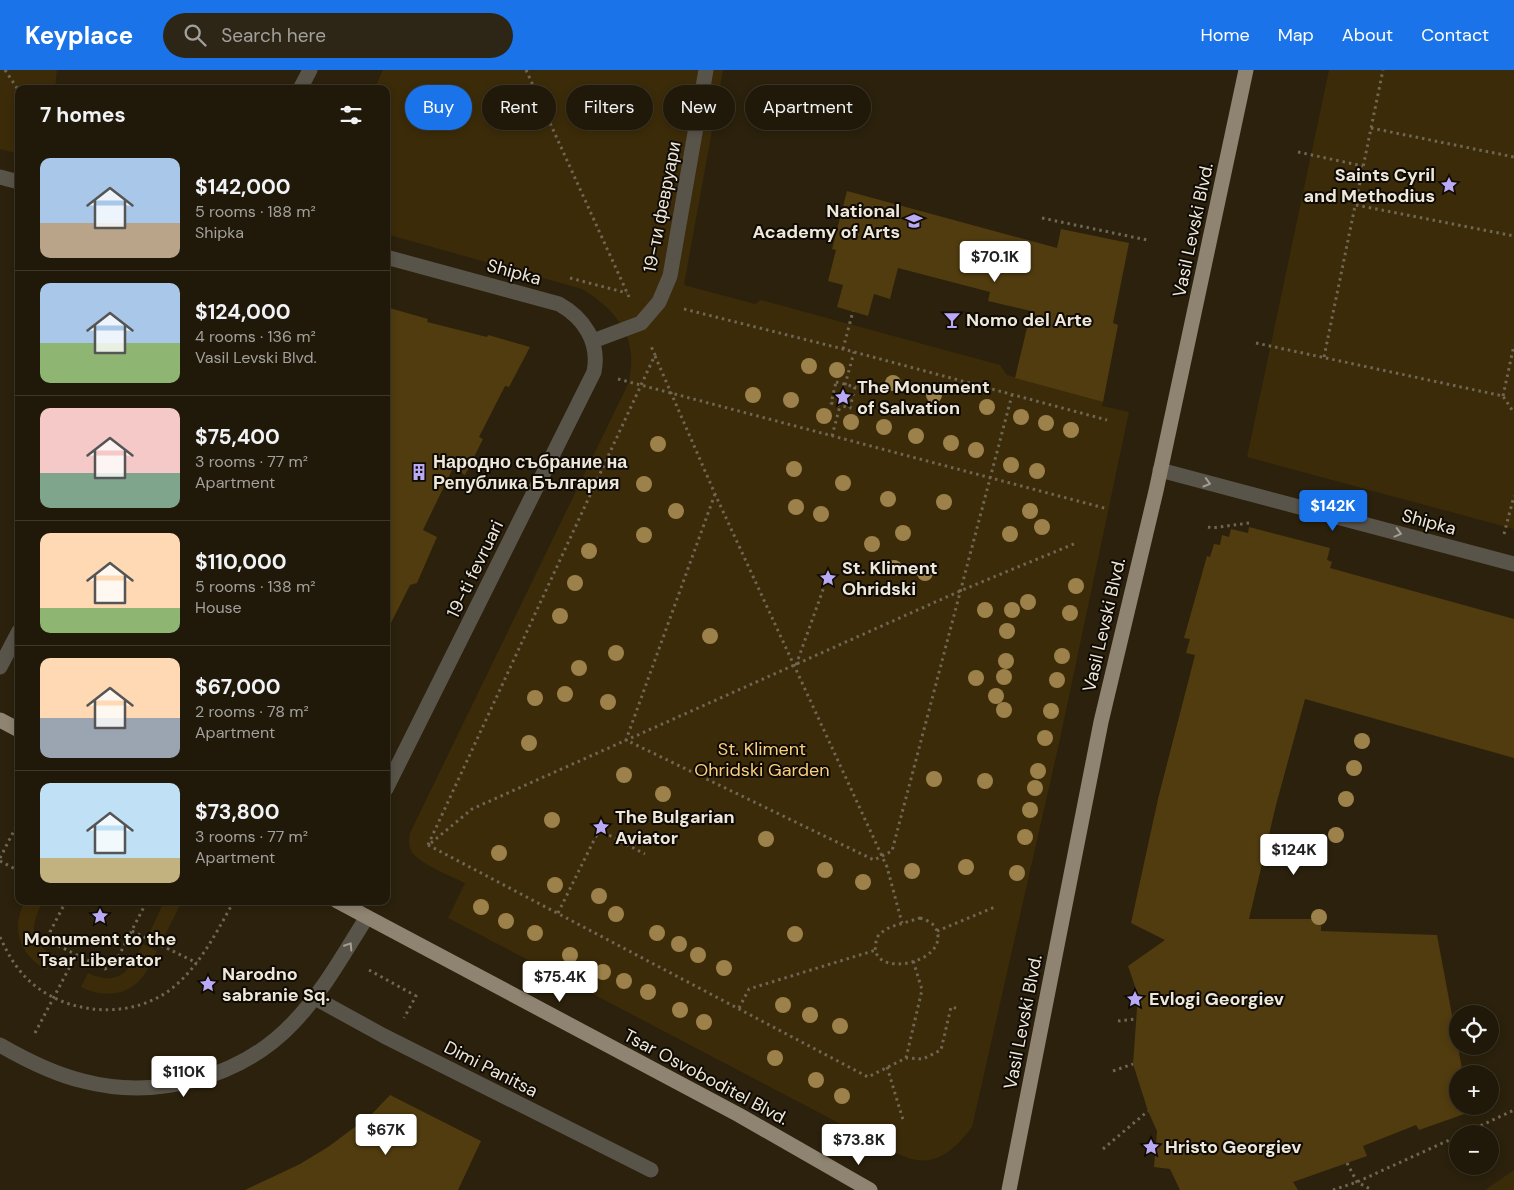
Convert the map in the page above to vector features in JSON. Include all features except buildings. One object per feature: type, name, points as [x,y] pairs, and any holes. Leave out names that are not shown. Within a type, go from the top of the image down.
[{"type":"main road","name":"Vasil Levski Blvd.","points":[[1009,1190],[1101,722],[1160,470],[1246,70]]},
{"type":"main road","points":[[0,720],[15,728]]},
{"type":"main road","name":"Tsar Osvoboditel Blvd.","points":[[344,905],[739,1115],[870,1190]]},
{"type":"street","points":[[302,85],[310,70]]},
{"type":"street","name":"19-ти февруари","points":[[641,324],[659,302],[670,276],[706,70]]},
{"type":"street","points":[[0,178],[15,181]]},
{"type":"street","name":"Shipka","points":[[390,257],[559,304],[573,312],[584,324],[593,341],[595,368]]},
{"type":"street","points":[[593,341],[641,324]]},
{"type":"street","name":"19-ti fevruari","points":[[390,782],[595,368]]},
{"type":"street","name":"Shipka","points":[[1160,470],[1514,564]]},
{"type":"street","points":[[0,667],[15,639]]},
{"type":"street","points":[[0,1045],[22,1058],[82,1081],[112,1087],[172,1086],[205,1077],[237,1064],[252,1055],[293,1024],[315,998],[367,917]]},
{"type":"street","name":"Dimi Panitsa","points":[[315,998],[384,1036],[651,1170]]},
{"type":"path","points":[[5,70],[15,85]]},
{"type":"path","points":[[526,70],[673,394],[715,494],[888,867],[902,923]]},
{"type":"path","points":[[1324,357],[1383,70]]},
{"type":"path","points":[[1371,128],[1514,157]]},
{"type":"path","points":[[1298,152],[1363,166]]},
{"type":"path","points":[[1356,205],[1514,236]]},
{"type":"path","points":[[1042,218],[1147,240]]},
{"type":"path","points":[[569,277],[1107,420]]},
{"type":"path","points":[[843,349],[853,311]]},
{"type":"path","points":[[1256,343],[1503,396],[1514,413]]},
{"type":"path","points":[[1503,396],[1514,345]]},
{"type":"path","points":[[846,385],[854,352]]},
{"type":"path","points":[[428,845],[655,355]]},
{"type":"path","points":[[595,368],[641,385],[673,394],[1108,509]]},
{"type":"path","points":[[836,382],[846,385],[855,387],[850,408],[831,404],[836,382]]},
{"type":"path","points":[[626,740],[874,860],[892,852],[1012,395]]},
{"type":"path","points":[[832,436],[840,406]]},
{"type":"path","points":[[626,740],[715,494]]},
{"type":"path","points":[[1498,559],[1514,496]]},
{"type":"path","points":[[428,845],[472,809],[960,591],[1076,543]]},
{"type":"path","points":[[795,665],[824,586]]},
{"type":"path","points":[[15,829],[0,859],[15,868]]},
{"type":"path","points":[[558,913],[599,830],[645,854]]},
{"type":"path","points":[[428,845],[868,1077],[906,1058],[923,1059],[941,1050],[952,1007],[960,1008]]},
{"type":"path","points":[[64,905],[50,932],[50,938],[54,944],[101,968],[111,967],[145,905]]},
{"type":"path","points":[[0,937],[7,953],[21,972],[38,988],[54,998],[81,1007],[105,1010],[130,1008],[153,999],[174,987],[197,963],[232,905]]},
{"type":"path","points":[[937,931],[995,907]]},
{"type":"path","points":[[920,918],[932,923],[937,931],[937,946],[933,952],[913,960],[892,965],[880,958],[876,950],[876,939],[879,934],[884,929],[902,923],[920,918]]},
{"type":"path","points":[[132,931],[197,963]]},
{"type":"path","points":[[740,1008],[749,988],[876,950]]},
{"type":"path","points":[[22,1058],[76,955]]},
{"type":"path","points":[[906,1058],[922,990],[913,960]]},
{"type":"path","points":[[369,970],[416,996],[403,1019]]},
{"type":"path","points":[[1118,1021],[1135,1019]]},
{"type":"path","points":[[1113,1071],[1132,1064]]},
{"type":"path","points":[[887,1067],[904,1123]]},
{"type":"path","points":[[1482,1125],[1514,1110]]},
{"type":"path","points":[[1104,1148],[1148,1111]]},
{"type":"path","points":[[1334,1190],[1357,1182],[1449,1140]]},
{"type":"path","points":[[1347,1163],[1357,1182],[1372,1190]]},
{"type":"green space","points":[[0,70],[57,70],[55,85],[15,85],[15,153],[0,149]]},
{"type":"green space","name":"St. Kliment Ohridski Garden","points":[[383,70],[723,70],[720,85],[663,85],[663,130],[712,130],[684,285],[755,304],[761,300],[1000,365],[1007,375],[1103,402],[1102,406],[1129,412],[1060,739],[972,1127],[955,1146],[942,1156],[934,1159],[914,1160],[898,1154],[448,918],[465,883],[429,866],[412,852],[409,842],[410,833],[629,382],[631,358],[626,334],[615,316],[600,301],[582,289],[390,235],[390,85],[376,85]]},
{"type":"green space","points":[[1329,70],[1514,70],[1514,529],[1247,457]]},
{"type":"green space","points":[[23,905],[41,905],[36,917],[34,932],[40,945],[54,956],[47,970],[30,957],[20,940],[18,921]]},
{"type":"green space","points":[[162,905],[180,905],[163,939],[150,932]]},
{"type":"green space","points":[[143,944],[157,951],[146,972],[133,986],[117,993],[108,994],[90,991],[81,987],[88,973],[108,978],[123,974]]},
{"type":"green space","points":[[1514,1170],[1514,1190],[1485,1190]]},
{"type":"place","name":"Saints Cyril and Methodius","points":[[1449,185]]},
{"type":"place","name":"National Academy of Arts","points":[[914,221]]},
{"type":"place","name":"Nomo del Arte","points":[[952,320]]},
{"type":"place","name":"The Monument of Salvation","points":[[843,397]]},
{"type":"place","name":"Народно събрание на Република България","points":[[419,472]]},
{"type":"place","name":"St. Kliment Ohridski","points":[[828,578]]},
{"type":"place","name":"The Bulgarian Aviator","points":[[601,827]]},
{"type":"place","name":"Monument to the Tsar Liberator","points":[[100,916]]},
{"type":"place","name":"Narodno sabranie Sq.","points":[[208,984]]},
{"type":"place","name":"Evlogi Georgiev","points":[[1135,999]]},
{"type":"place","name":"Hristo Georgiev","points":[[1151,1147]]}]
